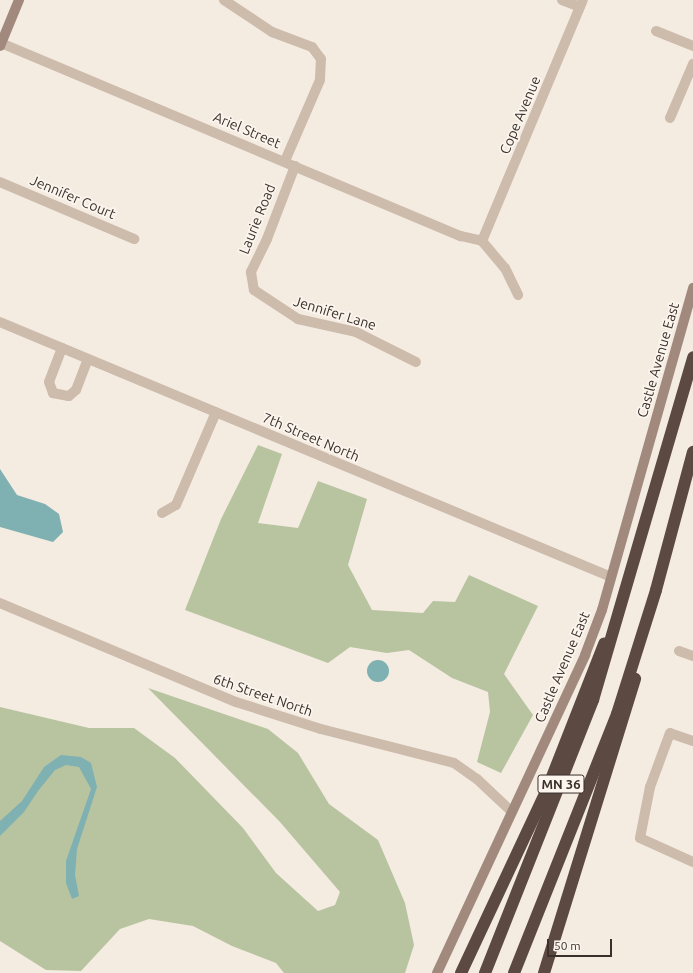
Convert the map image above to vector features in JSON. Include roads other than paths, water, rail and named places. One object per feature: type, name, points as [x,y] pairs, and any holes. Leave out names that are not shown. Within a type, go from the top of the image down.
[{"type":"highway","name":"MN 36","points":[[485,973],[571,760],[593,700],[626,592],[693,357]]},
{"type":"highway","name":"MN 36","points":[[514,973],[605,744],[652,604],[693,452]]},
{"type":"highway","points":[[461,973],[548,787],[626,592]]},
{"type":"highway","points":[[544,973],[631,700],[652,604]]},
{"type":"street","points":[[1,45],[19,0]]},
{"type":"street","points":[[224,0],[277,34],[312,47],[321,59],[320,80],[285,162]]},
{"type":"street","points":[[562,0],[582,4]]},
{"type":"street","name":"Cope Avenue","points":[[482,241],[582,4]]},
{"type":"street","points":[[656,31],[693,46]]},
{"type":"street","name":"Ariel Street","points":[[1,45],[461,236],[482,241]]},
{"type":"street","points":[[670,118],[693,64]]},
{"type":"street","name":"Laurie Road","points":[[251,283],[253,266],[267,239],[295,166]]},
{"type":"street","name":"Jennifer Court","points":[[0,182],[134,239]]},
{"type":"street","points":[[482,241],[505,268],[518,295]]},
{"type":"street","name":"Jennifer Lane","points":[[251,283],[259,295],[298,319],[368,336],[416,362]]},
{"type":"street","name":"Castle Avenue East","points":[[437,973],[585,655],[611,578],[693,288]]},
{"type":"street","name":"7th Street North","points":[[0,322],[611,578]]},
{"type":"street","points":[[62,348],[49,382],[53,393],[69,396],[76,390],[88,359]]},
{"type":"street","points":[[162,513],[176,505],[216,412]]},
{"type":"street","name":"6th Street North","points":[[0,603],[236,702],[321,729],[454,763],[471,774],[512,812]]},
{"type":"street","points":[[679,650],[693,656]]},
{"type":"street","points":[[693,741],[670,733],[650,787],[640,838],[693,862]]},
{"type":"water","points":[[0,469],[17,495],[45,504],[59,514],[63,532],[53,542],[0,527]]},
{"type":"water","points":[[374,660],[382,660],[389,667],[389,675],[382,682],[374,682],[367,675],[367,667]]},
{"type":"water","points":[[61,755],[81,757],[91,763],[97,787],[77,849],[75,875],[79,896],[72,899],[66,883],[66,861],[91,789],[79,767],[66,765],[55,770],[38,791],[24,812],[0,836],[0,821],[22,801],[44,767]]}]
